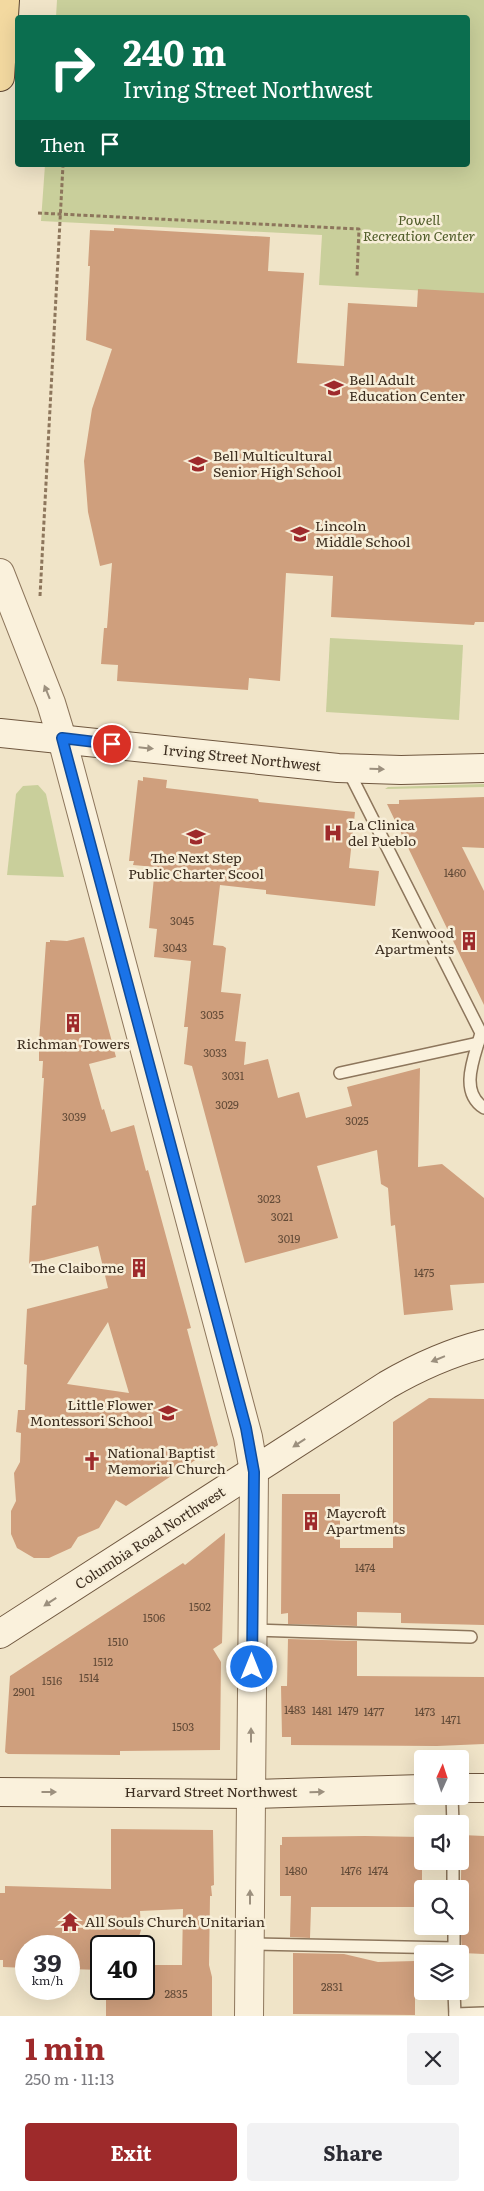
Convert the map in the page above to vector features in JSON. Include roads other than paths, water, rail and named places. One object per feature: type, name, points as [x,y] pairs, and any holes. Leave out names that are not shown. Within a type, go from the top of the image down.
[{"type":"main road","points":[[0,77],[5,0]]},
{"type":"main road","points":[[0,573],[51,703],[62,738],[246,1428],[254,1472],[250,2016]]},
{"type":"main road","name":"Irving Street Northwest","points":[[0,733],[348,768],[401,770],[484,768]]},
{"type":"main road","name":"Columbia Road Northwest","points":[[0,1634],[411,1371],[450,1354],[484,1344]]},
{"type":"main road","points":[[469,1788],[484,1788]]},
{"type":"main road","name":"Harvard Street Northwest","points":[[0,1792],[251,1794],[414,1789]]},
{"type":"lane","points":[[348,768],[481,1033],[470,1072],[470,1086],[473,1096],[484,1108]]},
{"type":"lane","points":[[340,1074],[478,1043]]},
{"type":"lane","points":[[252,1630],[470,1637]]},
{"type":"lane","points":[[250,1944],[414,1950]]},
{"type":"lane","points":[[454,2000],[455,2015],[484,2013]]},
{"type":"place","name":"Bell Adult Education Center","points":[[334,388]]},
{"type":"place","name":"Bell Multicultural Senior High School","points":[[198,464]]},
{"type":"place","name":"Lincoln Middle School","points":[[300,534]]},
{"type":"place","name":"La Clinica del Pueblo","points":[[333,833]]},
{"type":"place","name":"The Next Step Public Charter Scool","points":[[196,837]]},
{"type":"place","name":"Kenwood Apartments","points":[[469,941]]},
{"type":"place","name":"Richman Towers","points":[[73,1023]]},
{"type":"place","name":"The Claiborne","points":[[139,1268]]},
{"type":"place","name":"Little Flower Montessori School","points":[[168,1413]]},
{"type":"place","name":"National Baptist Memorial Church","points":[[92,1461]]},
{"type":"place","name":"Maycroft Apartments","points":[[311,1521]]},
{"type":"place","name":"All Souls Church Unitarian","points":[[70,1922]]},
{"type":"park label","name":"Powell Recreation Center","points":[[419,228]]}]
